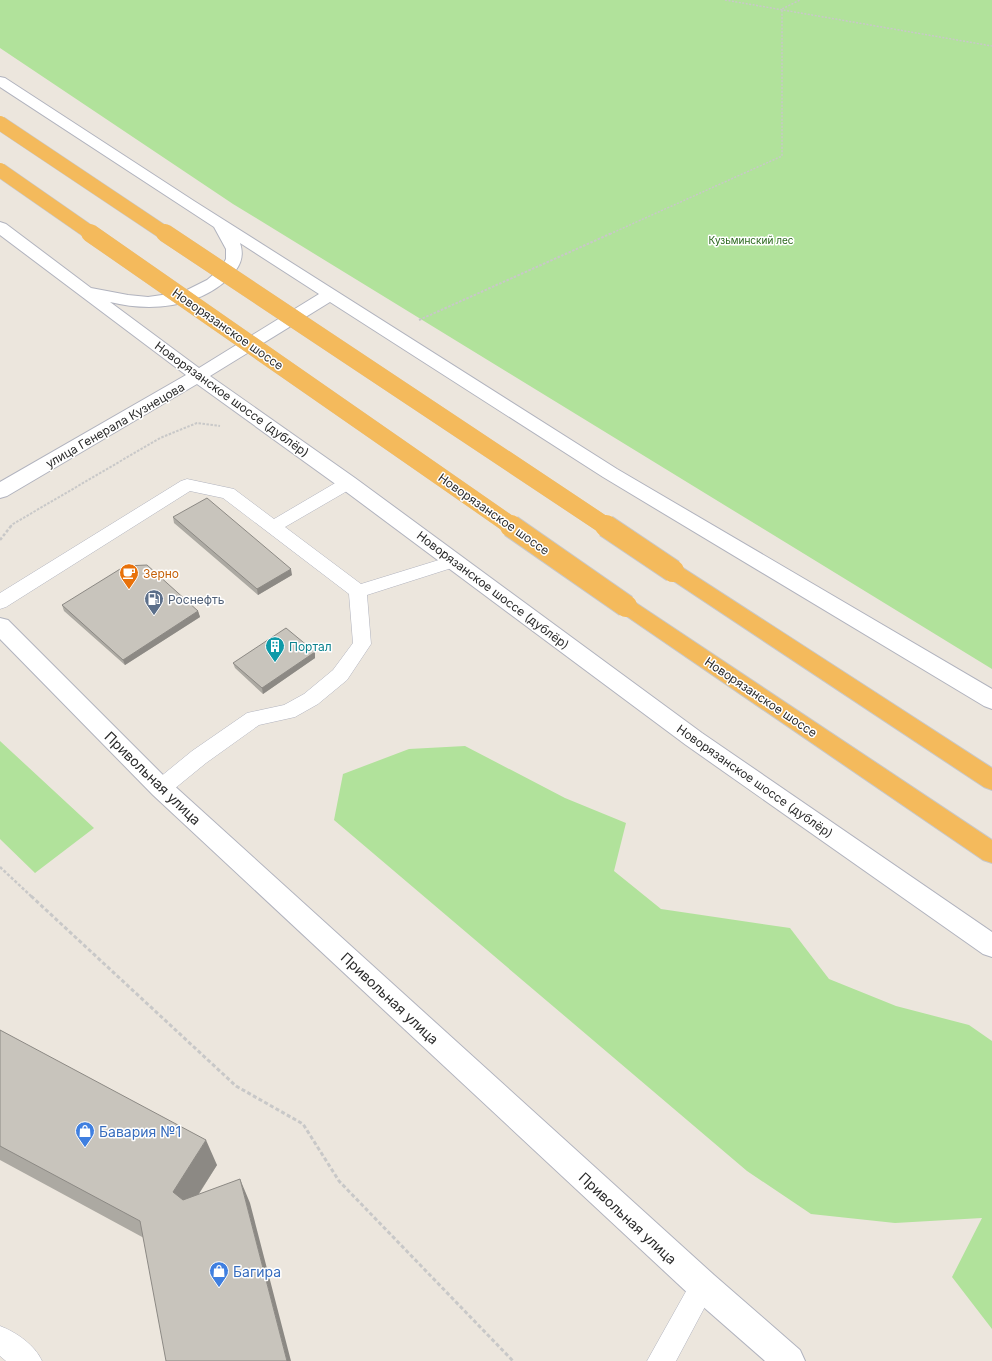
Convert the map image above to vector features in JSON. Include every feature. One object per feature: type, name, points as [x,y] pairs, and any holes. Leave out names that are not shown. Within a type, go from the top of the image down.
[{"type":"highway","points":[[0,123],[673,571],[992,780]]},
{"type":"highway","name":"Новорязанское шоссе","points":[[0,170],[626,606],[992,853]]},
{"type":"main road","points":[[0,81],[610,473],[992,700]]},
{"type":"main road","points":[[84,289],[116,299],[148,302],[182,298],[208,286],[226,272],[234,258],[231,241],[218,221]]},
{"type":"main road","name":"Новорязанское шоссе (дублёр)","points":[[0,227],[198,376],[455,561],[694,739],[992,946]]},
{"type":"main road","name":"улица Генерала Кузнецова","points":[[0,491],[198,376],[331,294]]},
{"type":"main road","name":"Привольная улица","points":[[0,626],[161,788],[702,1286],[789,1361]]},
{"type":"lane","points":[[274,527],[348,483]]},
{"type":"lane","points":[[0,602],[187,485],[228,492],[358,591],[362,644],[340,675],[311,699],[288,712],[254,718],[199,757],[161,788]]},
{"type":"lane","points":[[358,591],[455,561]]},
{"type":"lane","points":[[661,1361],[702,1286]]},
{"type":"lane","points":[[0,1339],[28,1361]]},
{"type":"path","points":[[725,0],[992,46]]},
{"type":"path","points":[[782,9],[800,0]]},
{"type":"path","points":[[439,312],[782,156],[782,9]]},
{"type":"path","points":[[0,540],[13,524],[160,438],[198,423],[221,426]]},
{"type":"path","points":[[0,867],[236,1086],[303,1124],[339,1181],[513,1361]]},
{"type":"green space","name":"Кузьминский лес","points":[[0,0],[992,0],[992,669],[233,204],[0,48]]},
{"type":"green space","points":[[0,741],[94,828],[35,873],[0,839]]},
{"type":"green space","points":[[465,746],[565,798],[626,823],[614,871],[661,909],[790,928],[829,979],[896,1006],[969,1025],[992,1041],[992,1329],[952,1277],[982,1218],[895,1223],[811,1214],[747,1171],[334,820],[343,774],[409,749]]},
{"type":"building","points":[[207,498],[291,569],[257,589],[173,517]]},
{"type":"building","points":[[147,565],[198,611],[123,660],[62,605],[125,566]]},
{"type":"building","name":"Портал","points":[[286,628],[315,652],[262,688],[233,663]]},
{"type":"building","points":[[0,1030],[206,1140],[173,1192],[183,1200],[240,1179],[287,1361],[166,1361],[140,1221],[0,1146]]},
{"type":"place","name":"Зерно","points":[[129,590]]},
{"type":"place","name":"Роснефть","points":[[154,616]]},
{"type":"place","name":"Портал","points":[[275,663]]},
{"type":"place","name":"Бавария №1","points":[[85,1148]]},
{"type":"place","name":"Багира","points":[[219,1288]]}]
